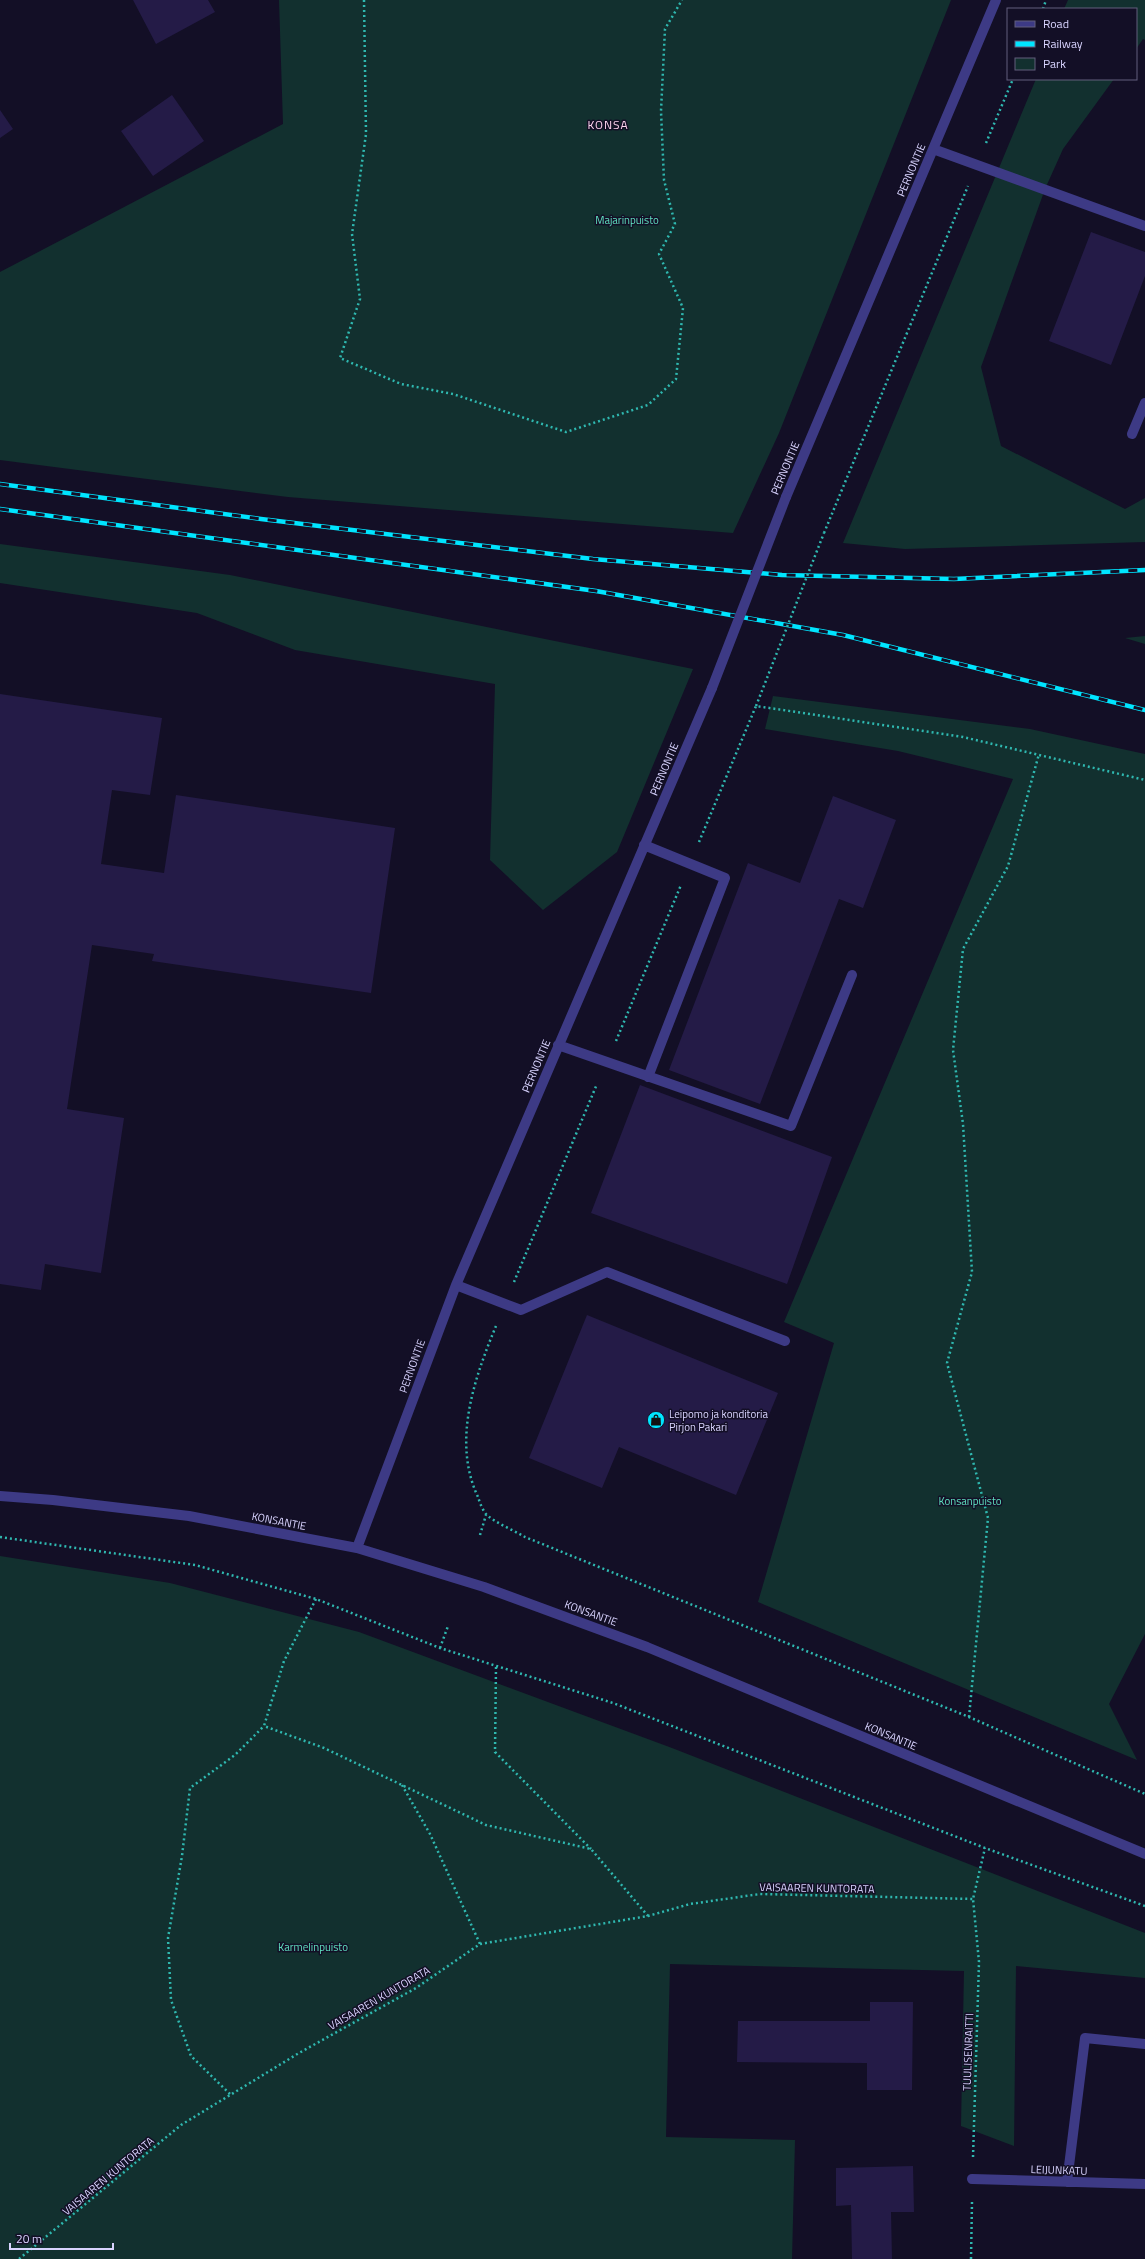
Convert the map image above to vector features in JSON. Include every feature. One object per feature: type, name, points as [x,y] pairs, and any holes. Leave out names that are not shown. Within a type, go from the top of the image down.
[{"type":"street","name":"PERNONTIE","points":[[357,1548],[456,1285],[712,688],[786,497],[996,0]]},
{"type":"street","points":[[933,149],[1145,226]]},
{"type":"street","points":[[1132,434],[1145,403]]},
{"type":"street","points":[[644,845],[725,878],[648,1076]]},
{"type":"street","points":[[558,1045],[791,1126],[852,976]]},
{"type":"street","points":[[456,1285],[521,1310],[608,1272],[785,1341]]},
{"type":"street","name":"KONSANTIE","points":[[0,1496],[53,1500],[189,1516],[357,1548],[484,1587],[647,1647],[1145,1854]]},
{"type":"street","points":[[1067,2182],[1085,2038],[1145,2044]]},
{"type":"street","name":"LEIJUNKATU","points":[[972,2179],[1145,2184]]},
{"type":"path","points":[[364,0],[366,134],[352,234],[360,299],[340,358],[401,384],[453,394],[566,432],[648,405],[676,379],[683,308],[658,254],[675,224],[664,180],[661,111],[665,29],[682,0]]},
{"type":"path","points":[[480,1535],[486,1515],[468,1468],[465,1433],[469,1411],[487,1348],[756,706],[824,533],[1013,80]]},
{"type":"path","points":[[756,706],[963,737],[1145,780]]},
{"type":"path","points":[[969,1718],[988,1518],[947,1363],[972,1272],[963,1124],[953,1050],[963,949],[1008,866],[1039,754]]},
{"type":"path","points":[[486,1515],[525,1536],[969,1718],[1145,1794]]},
{"type":"path","points":[[0,1537],[196,1565],[316,1599],[440,1648],[613,1703],[985,1848],[1145,1906]]},
{"type":"path","points":[[230,2094],[191,2056],[171,2000],[168,1938],[182,1856],[190,1788],[235,1756],[264,1726],[284,1661],[316,1599]]},
{"type":"path","points":[[440,1648],[448,1626]]},
{"type":"path","points":[[496,1667],[494,1752],[591,1849],[648,1916]]},
{"type":"path","points":[[264,1726],[324,1748],[486,1825],[591,1849]]},
{"type":"path","points":[[402,1785],[430,1834],[480,1944]]},
{"type":"path","name":"TUULISENRAITTI","points":[[971,2259],[979,1962],[973,1899],[985,1848]]},
{"type":"path","name":"VAISAAREN KUNTORATA","points":[[19,2259],[181,2125],[299,2053],[416,1988],[480,1944],[648,1916],[690,1904],[760,1894],[973,1899]]},
{"type":"green space","name":"Majarinpuisto","points":[[279,0],[951,0],[779,433],[733,533],[288,497],[0,460],[0,272],[283,124]]},
{"type":"green space","points":[[1068,0],[1145,0],[1145,40],[1143,39],[1137,48],[1137,8],[1064,8]]},
{"type":"green space","points":[[1036,80],[1113,80],[1063,149],[1045,189],[981,367],[1001,446],[1125,509],[1145,498],[1145,542],[905,549],[843,543]]},
{"type":"green space","points":[[0,544],[230,575],[693,669],[617,852],[543,910],[490,860],[495,684],[295,650],[197,613],[0,583]]},
{"type":"green space","points":[[1145,636],[1145,644],[1125,638]]},
{"type":"green space","name":"Konsanpuisto","points":[[773,696],[1030,729],[1145,754],[1145,1634],[1109,1704],[1137,1760],[758,1602],[834,1343],[784,1322],[1013,779],[898,751],[765,729]]},
{"type":"green space","name":"Karmelinpuisto","points":[[0,1556],[170,1583],[359,1632],[672,1748],[1145,1933],[1145,1978],[1016,1966],[1014,2146],[961,2126],[964,1971],[670,1964],[666,2137],[795,2140],[792,2259],[0,2259]]},
{"type":"building","points":[[133,0],[208,0],[215,12],[156,44]]},
{"type":"building","points":[[172,95],[204,141],[153,176],[121,131]]},
{"type":"building","points":[[0,110],[13,129],[0,138]]},
{"type":"building","points":[[1091,232],[1145,252],[1145,276],[1111,365],[1049,341]]},
{"type":"building","points":[[0,694],[162,718],[150,795],[112,790],[101,864],[164,873],[176,795],[395,828],[371,993],[152,961],[154,954],[92,945],[67,1109],[124,1118],[101,1273],[45,1264],[41,1290],[0,1284]]},
{"type":"building","points":[[833,796],[896,820],[863,908],[839,899],[760,1104],[669,1070],[748,863],[800,883]]},
{"type":"building","points":[[640,1085],[832,1157],[787,1284],[591,1213]]},
{"type":"building","name":"Leipomo ja konditoria Pirjon Pakari","points":[[587,1315],[778,1393],[736,1495],[619,1447],[602,1488],[529,1458]]},
{"type":"building","points":[[870,2002],[913,2002],[912,2090],[867,2090],[867,2063],[737,2062],[738,2021],[870,2021]]},
{"type":"building","points":[[913,2166],[914,2212],[891,2212],[892,2259],[852,2259],[851,2205],[836,2206],[836,2168]]},
{"type":"railway","points":[[0,484],[261,519],[593,559],[782,575],[954,579],[1145,570]]},
{"type":"railway","points":[[0,509],[596,591],[843,635],[1145,710]]},
{"type":"place","name":"Leipomo ja konditoria Pirjon Pakari","points":[[656,1420]]},
{"type":"district","name":"KONSA","points":[[608,125]]}]
